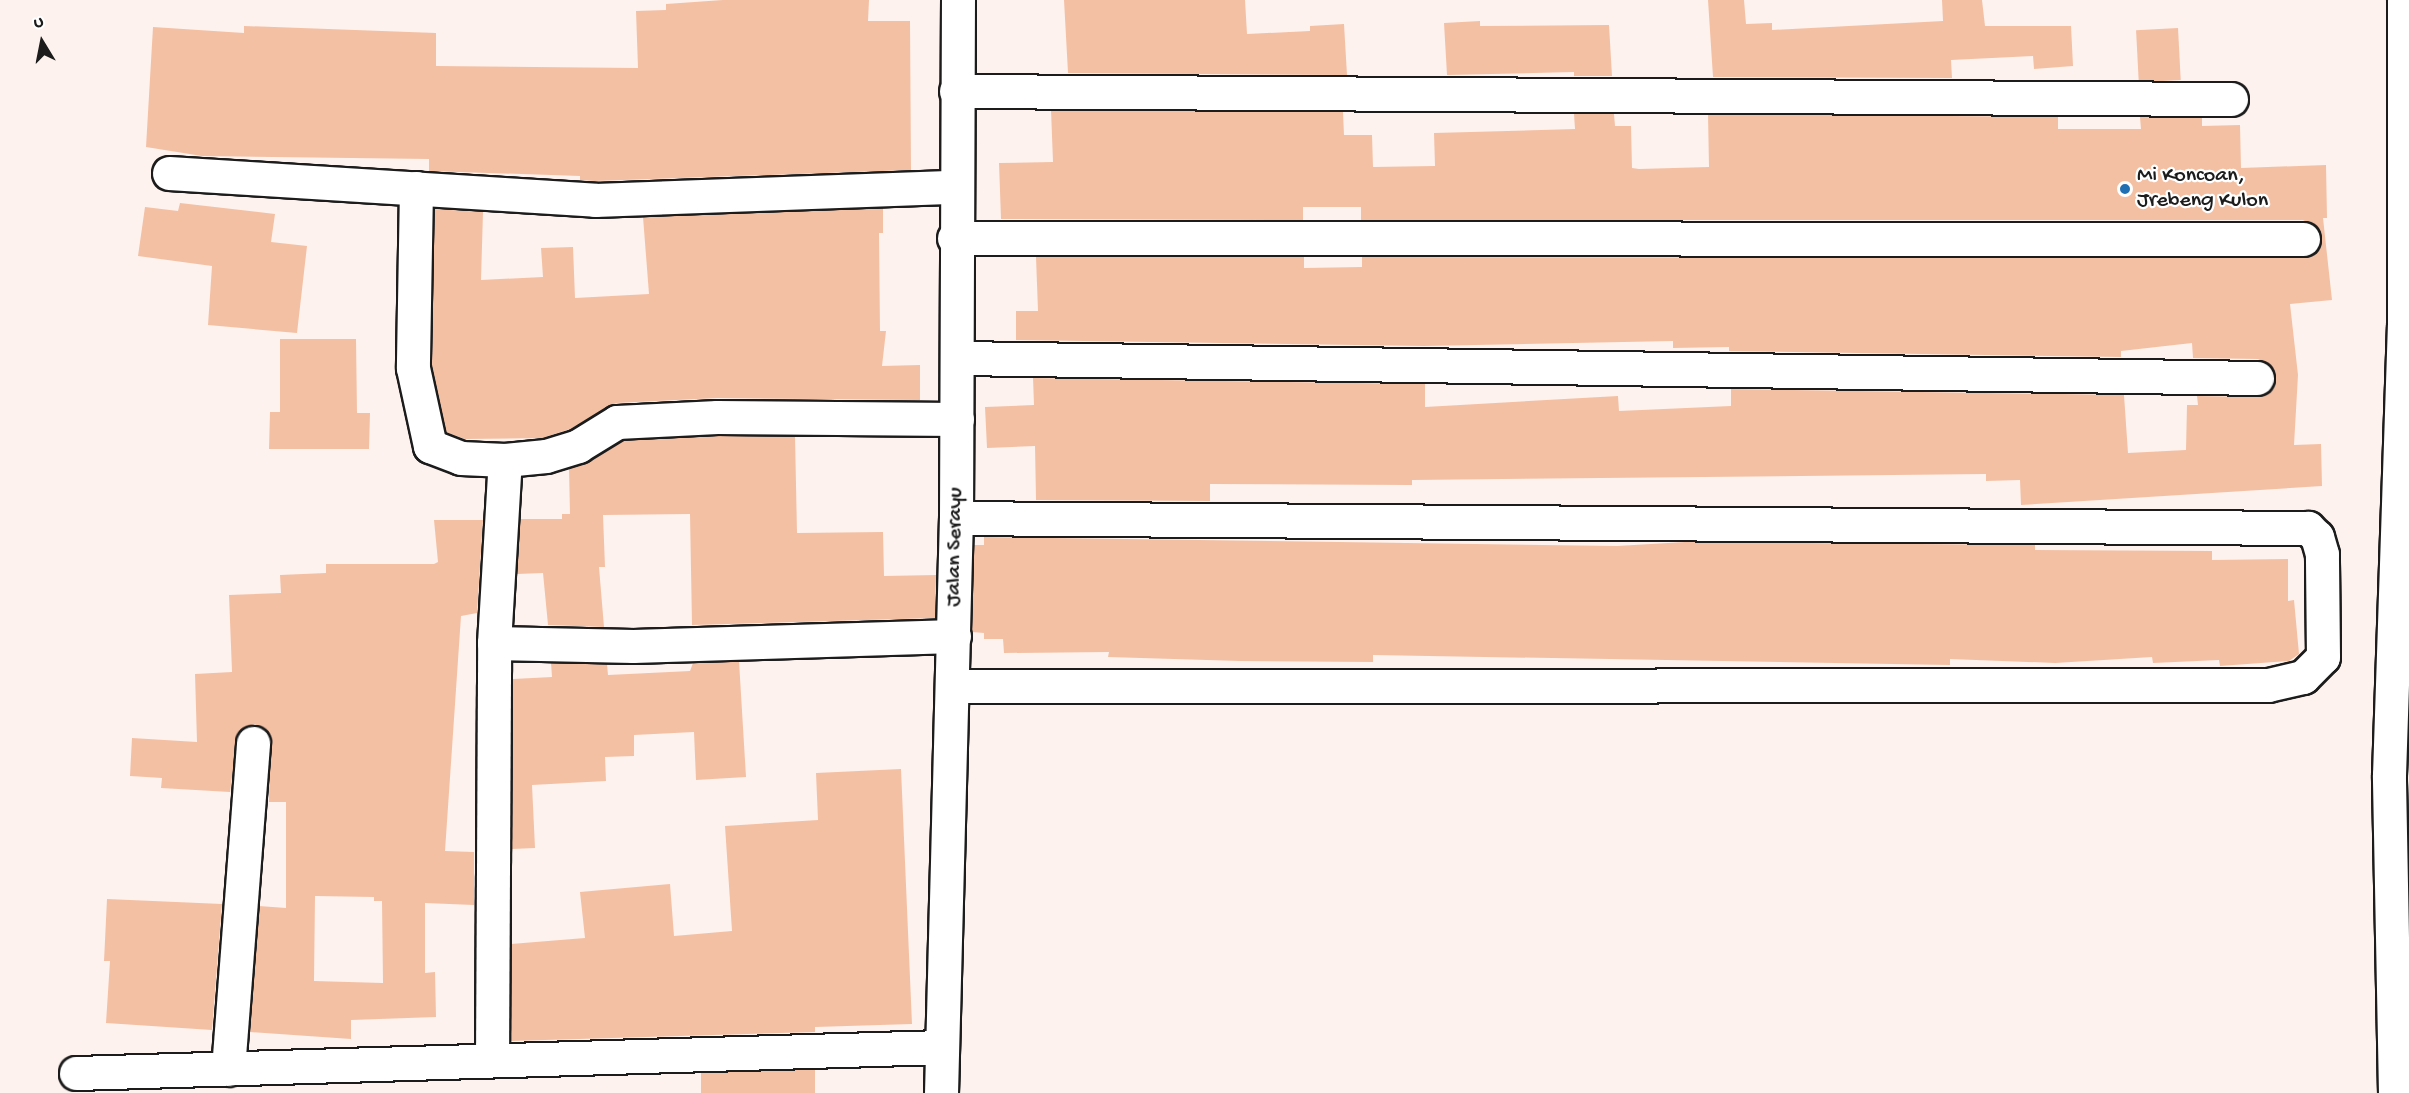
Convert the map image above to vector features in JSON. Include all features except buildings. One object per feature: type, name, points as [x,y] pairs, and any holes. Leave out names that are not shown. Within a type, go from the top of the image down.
[{"type":"street","name":"Jalan Serayu","points":[[941,1093],[956,518],[958,358],[954,238],[958,0]]},
{"type":"street","points":[[2395,1093],[2406,325],[2407,71],[2404,0]]},
{"type":"street","points":[[956,91],[2231,99]]},
{"type":"street","points":[[169,173],[595,200],[955,188]]},
{"type":"street","points":[[416,188],[413,368],[430,446],[461,458],[505,460],[546,456],[578,446],[617,422],[717,417],[957,419]]},
{"type":"street","points":[[954,238],[2303,239]]},
{"type":"street","points":[[958,358],[2257,378]]},
{"type":"street","points":[[492,1060],[494,643],[505,460]]},
{"type":"street","points":[[953,686],[2268,685],[2304,677],[2323,657],[2322,554],[2317,537],[2308,528],[956,518]]},
{"type":"street","points":[[494,643],[633,646],[954,636]]},
{"type":"street","points":[[228,1069],[253,743]]},
{"type":"street","points":[[76,1073],[941,1047]]},
{"type":"place","name":"Mi Koncoan, Jrebeng Kulon","points":[[2125,189]]}]
